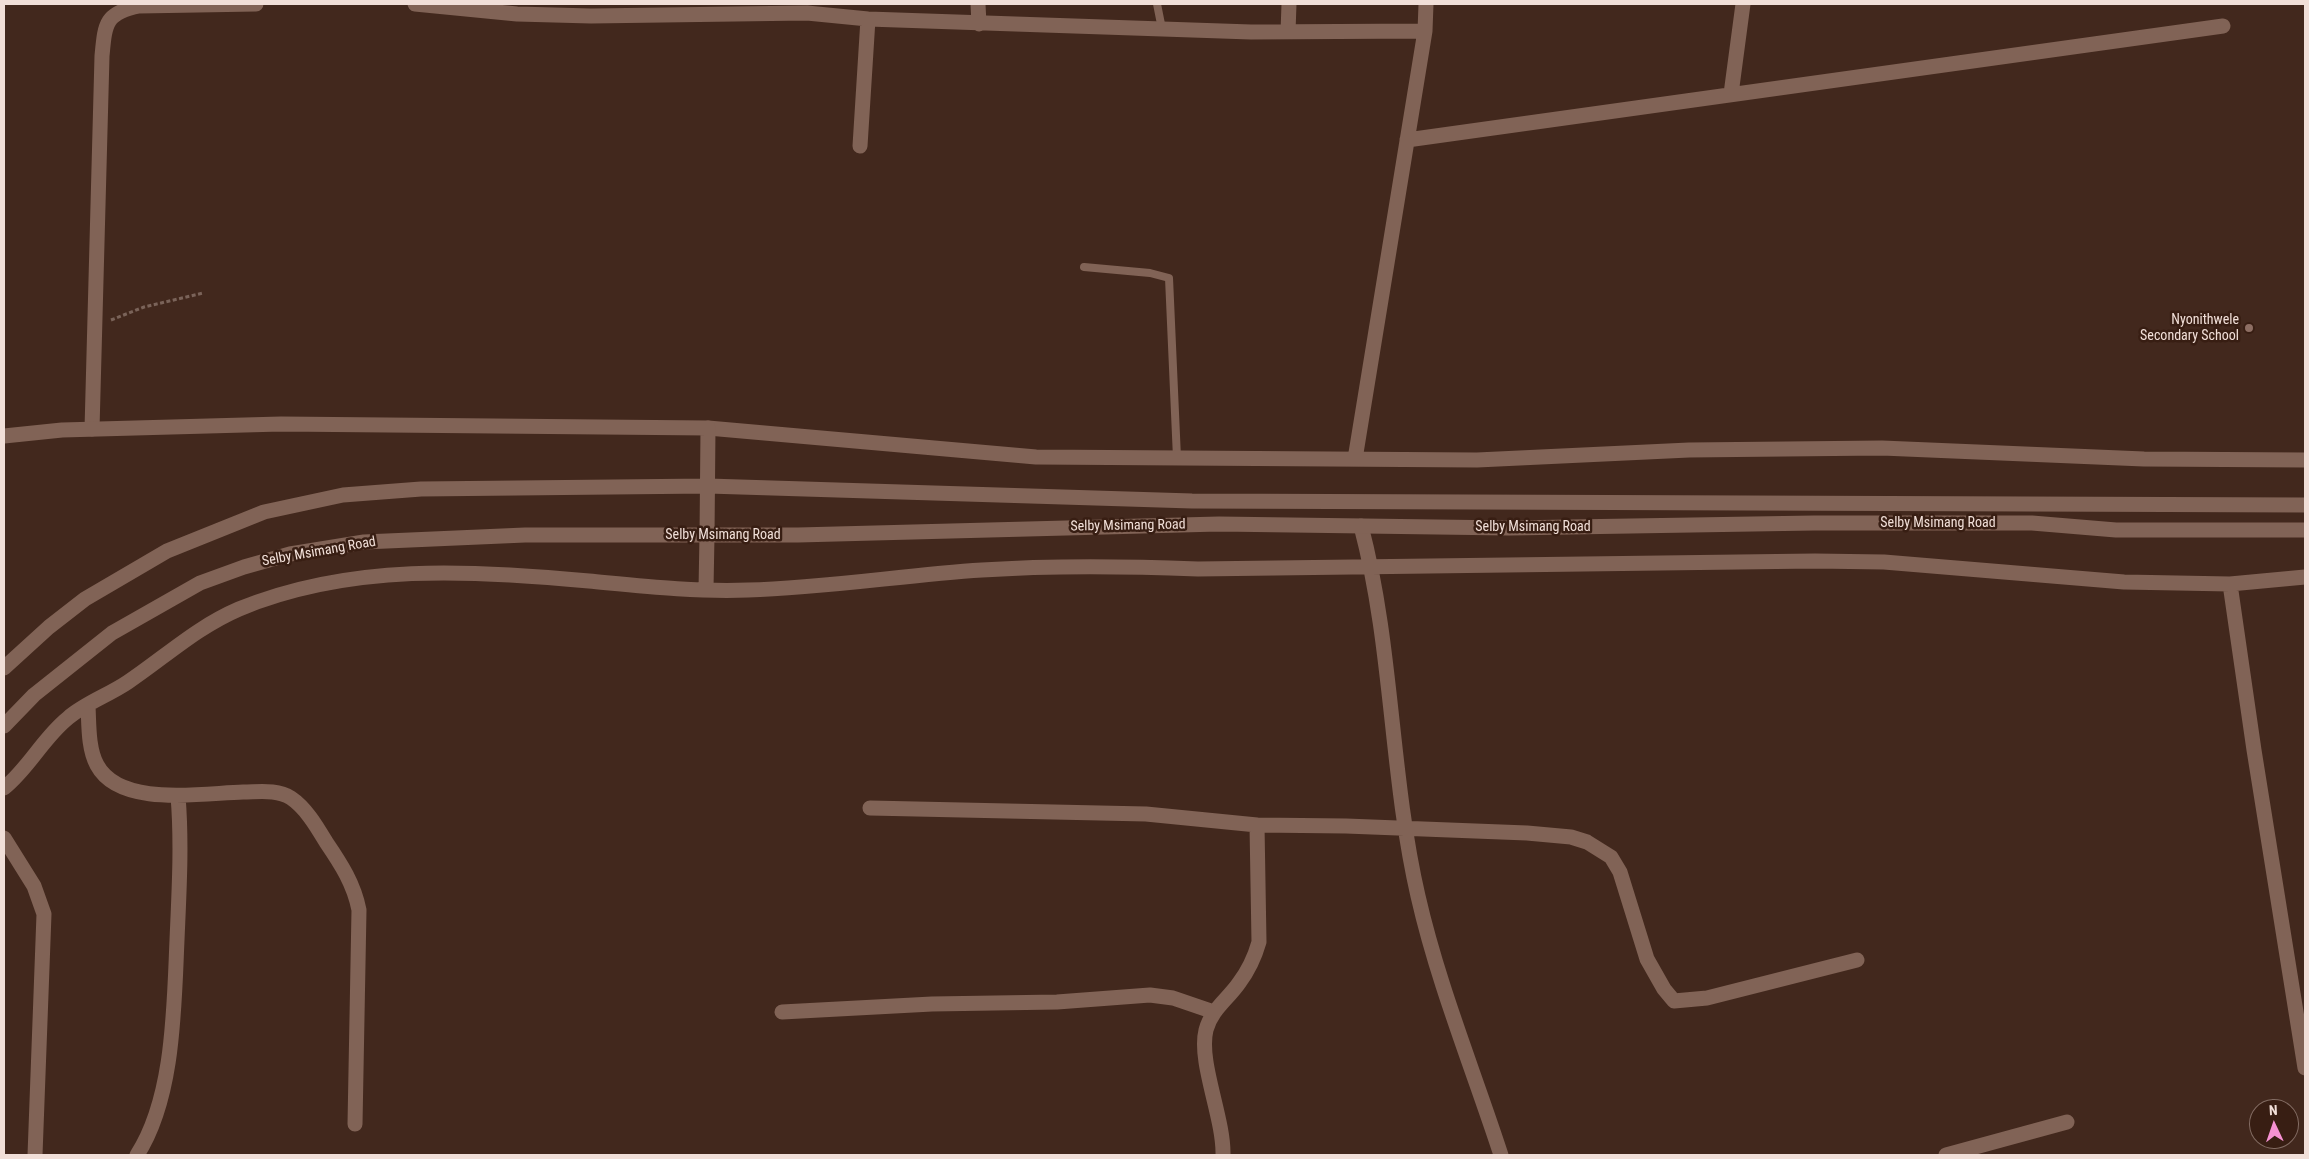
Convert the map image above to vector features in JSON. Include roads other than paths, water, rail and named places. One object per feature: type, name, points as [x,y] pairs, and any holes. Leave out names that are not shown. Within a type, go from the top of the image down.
[{"type":"street","points":[[92,429],[102,56],[108,23],[114,14],[121,10],[139,6],[256,4]]},
{"type":"street","points":[[415,4],[517,14],[591,16],[807,13],[868,19],[1162,30],[1288,32],[1425,31]]},
{"type":"street","points":[[978,4],[979,24]]},
{"type":"street","points":[[1288,32],[1289,4]]},
{"type":"street","points":[[1356,459],[1425,31],[1426,4]]},
{"type":"street","points":[[1732,94],[1743,4]]},
{"type":"street","points":[[860,146],[868,19]]},
{"type":"street","points":[[1408,140],[2223,26]]},
{"type":"street","points":[[4,436],[92,429],[281,424],[708,428],[1036,457],[1477,460],[1688,450],[1882,448],[2144,459],[2305,460]]},
{"type":"street","points":[[706,589],[708,428]]},
{"type":"street","name":"Selby Msimang Road","points":[[4,668],[49,626],[85,599],[167,551],[264,512],[343,495],[421,489],[708,486],[1192,501],[2305,505]]},
{"type":"street","name":"Selby Msimang Road","points":[[4,726],[34,695],[78,659],[120,629],[200,584],[244,567],[290,554],[364,542],[432,537],[525,534],[707,536],[1219,524],[1509,528],[1814,523],[2032,524],[2116,530],[2305,530]]},
{"type":"street","points":[[1361,526],[1372,565],[1379,607],[1406,828],[1418,895],[1471,1070],[1501,1155]]},
{"type":"street","points":[[4,788],[23,769],[45,740],[69,717],[133,679],[196,631],[217,619],[273,597],[319,584],[391,574],[458,572],[645,587],[745,590],[794,588],[982,570],[1102,565],[1198,569],[1372,565],[1884,562],[2124,582],[2230,584],[2305,577]]},
{"type":"street","points":[[2230,584],[2254,750],[2305,1068]]},
{"type":"street","points":[[88,706],[93,754],[97,766],[106,776],[126,789],[178,796],[272,791],[290,798],[314,822],[349,876],[359,910],[355,1124]]},
{"type":"street","points":[[137,1155],[145,1143],[164,1086],[170,1048],[181,842],[178,796]]},
{"type":"street","points":[[870,808],[1146,814],[1257,825],[1406,828],[1570,837],[1596,846],[1611,857],[1620,872],[1648,959],[1664,989],[1674,1001],[1707,998],[1857,960]]},
{"type":"street","points":[[1223,1155],[1220,1121],[1204,1050],[1206,1030],[1214,1012],[1240,983],[1255,956],[1259,942],[1257,825]]},
{"type":"street","points":[[4,838],[34,886],[44,914],[35,1155]]},
{"type":"street","points":[[782,1012],[932,1004],[1058,1002],[1150,995],[1173,998],[1214,1012]]},
{"type":"street","points":[[1946,1155],[2067,1122]]},
{"type":"lane","points":[[1157,4],[1162,30]]},
{"type":"lane","points":[[1084,267],[1150,273],[1168,278],[1178,458]]},
{"type":"place","name":"Nyonithwele Secondary School","points":[[2249,328]]}]
